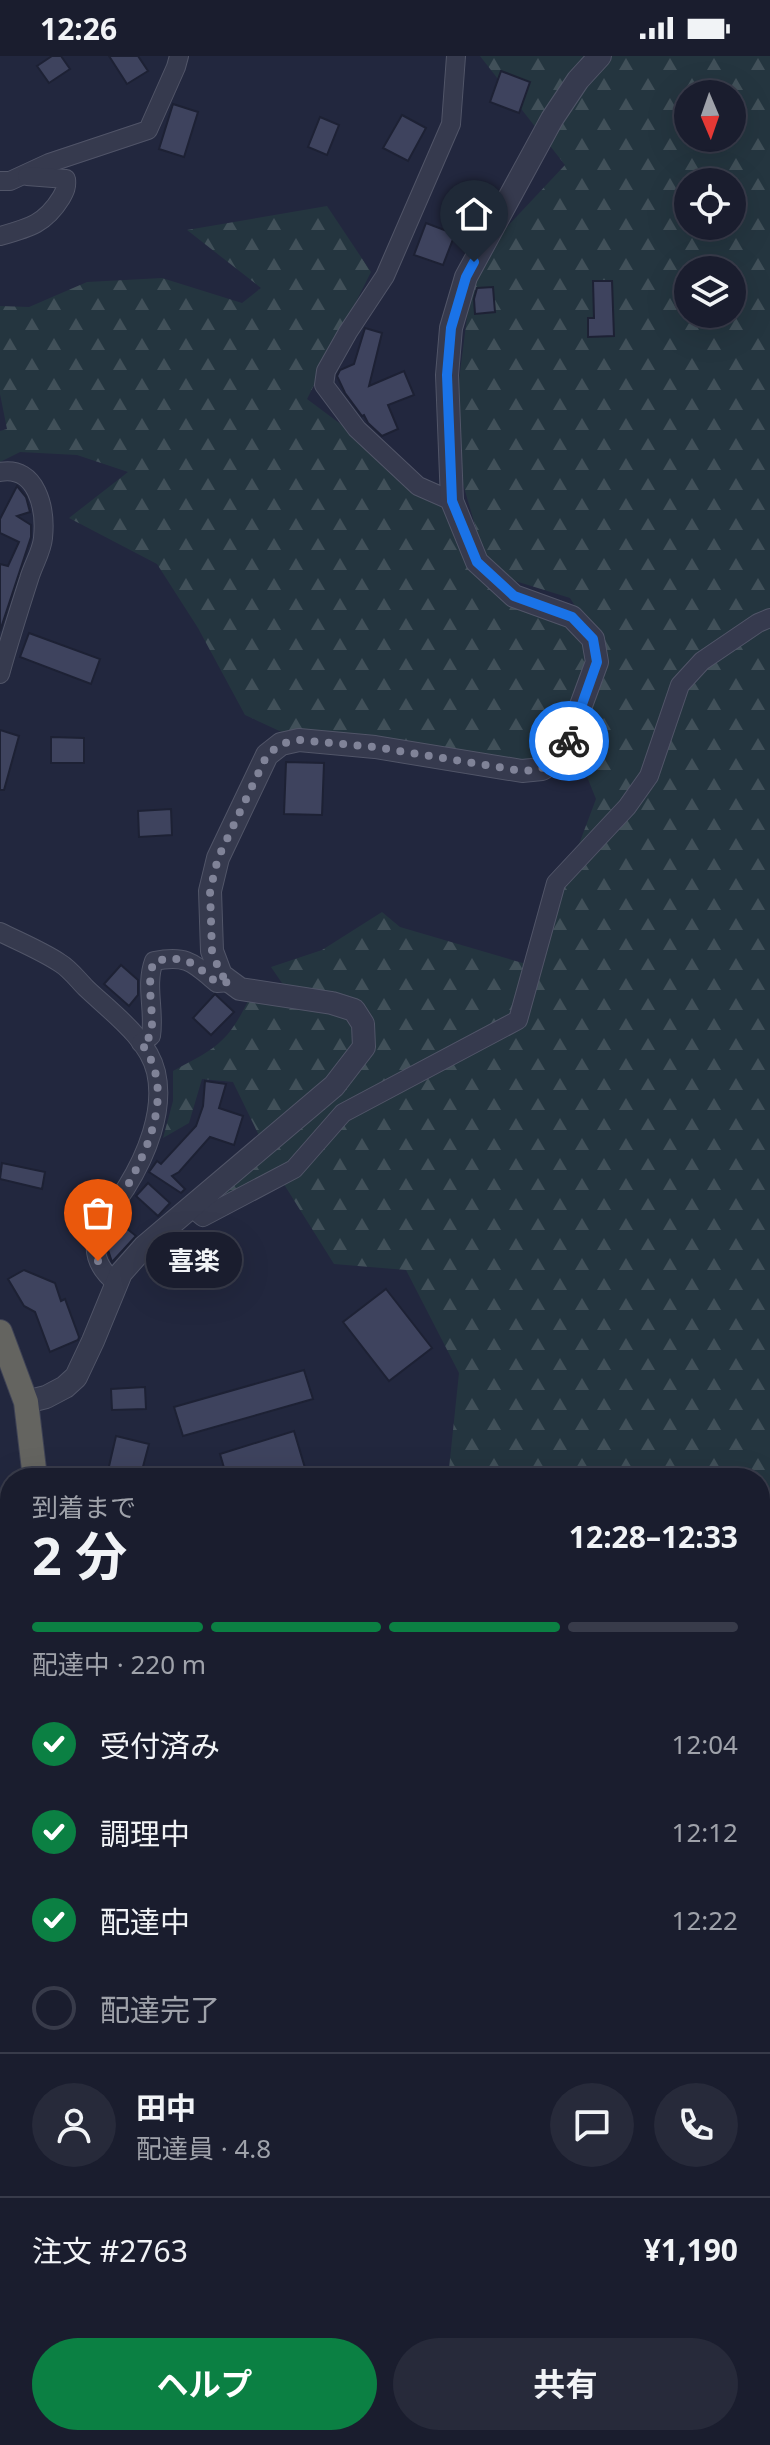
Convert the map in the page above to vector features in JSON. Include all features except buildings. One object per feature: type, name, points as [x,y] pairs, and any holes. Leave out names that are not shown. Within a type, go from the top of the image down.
[{"type":"highway","points":[[0,1332],[26,1402],[34,1468]]},
{"type":"street","points":[[0,181],[10,181],[49,163],[148,130],[179,56]]},
{"type":"street","points":[[452,501],[418,486],[357,429],[324,385],[326,371],[340,345],[385,276],[451,124],[456,56]]},
{"type":"street","points":[[26,1402],[46,1397],[76,1377],[121,1273],[144,1247],[334,1086],[364,1047],[363,1024],[354,1010],[332,1003],[240,989],[221,975],[212,951],[210,891],[218,858],[267,755],[281,744],[299,740],[375,747],[522,771],[542,769],[562,757],[597,662],[593,639],[572,617],[514,596],[477,562],[452,501],[447,375],[451,328],[466,277],[552,119],[578,80],[600,56]]},
{"type":"street","points":[[0,236],[43,222],[67,187],[66,179],[20,176]]},
{"type":"street","points":[[0,472],[8,470],[29,478],[41,503],[43,526],[43,541],[0,674]]},
{"type":"street","points":[[191,1207],[203,1217],[294,1169],[343,1113],[518,1020],[556,883],[627,807],[649,776],[680,685],[702,661],[770,618]]},
{"type":"street","points":[[0,932],[63,964],[141,1043],[155,1070],[157,1113],[147,1145],[128,1185],[98,1233],[98,1261],[103,1273],[116,1283]]},
{"type":"street","points":[[141,1043],[151,1036],[153,1021],[149,973],[154,961],[184,959],[217,983],[231,982]]},
{"type":"green space","points":[[480,56],[770,56],[770,1468],[449,1468],[459,1373],[406,1270],[334,1264],[280,1178],[239,1198],[219,1198],[268,1154],[233,1082],[202,1079],[189,1123],[163,1138],[173,1101],[173,1071],[218,1044],[233,1027],[248,1001],[284,986],[271,967],[322,950],[382,912],[400,927],[533,966],[596,799],[571,737],[579,714],[557,727],[542,769],[299,740],[245,715],[198,628],[157,564],[69,518],[128,472],[77,455],[20,452],[0,462],[0,431],[7,429],[0,394],[0,306],[29,307],[87,282],[162,278],[242,303],[261,288],[187,230],[327,206],[371,272],[307,399],[401,469],[452,501],[483,582],[572,617],[602,649],[570,598],[489,573],[451,443],[474,262],[565,165]]},
{"type":"way so far","points":[[98,1261],[98,1233],[128,1185],[147,1145],[157,1113],[155,1070],[141,1043],[151,1036],[153,1021],[149,973],[154,961],[184,959],[217,983],[231,982],[221,975],[212,951],[210,891],[218,858],[267,755],[281,744],[299,740],[375,747],[522,771],[542,769],[562,757],[569,741]]},
{"type":"place","name":"喜楽","points":[[98,1261]]},
{"type":"route","points":[[474,262],[466,277],[451,328],[447,375],[452,501],[477,562],[514,596],[572,617],[593,639],[597,662],[569,741]]}]
